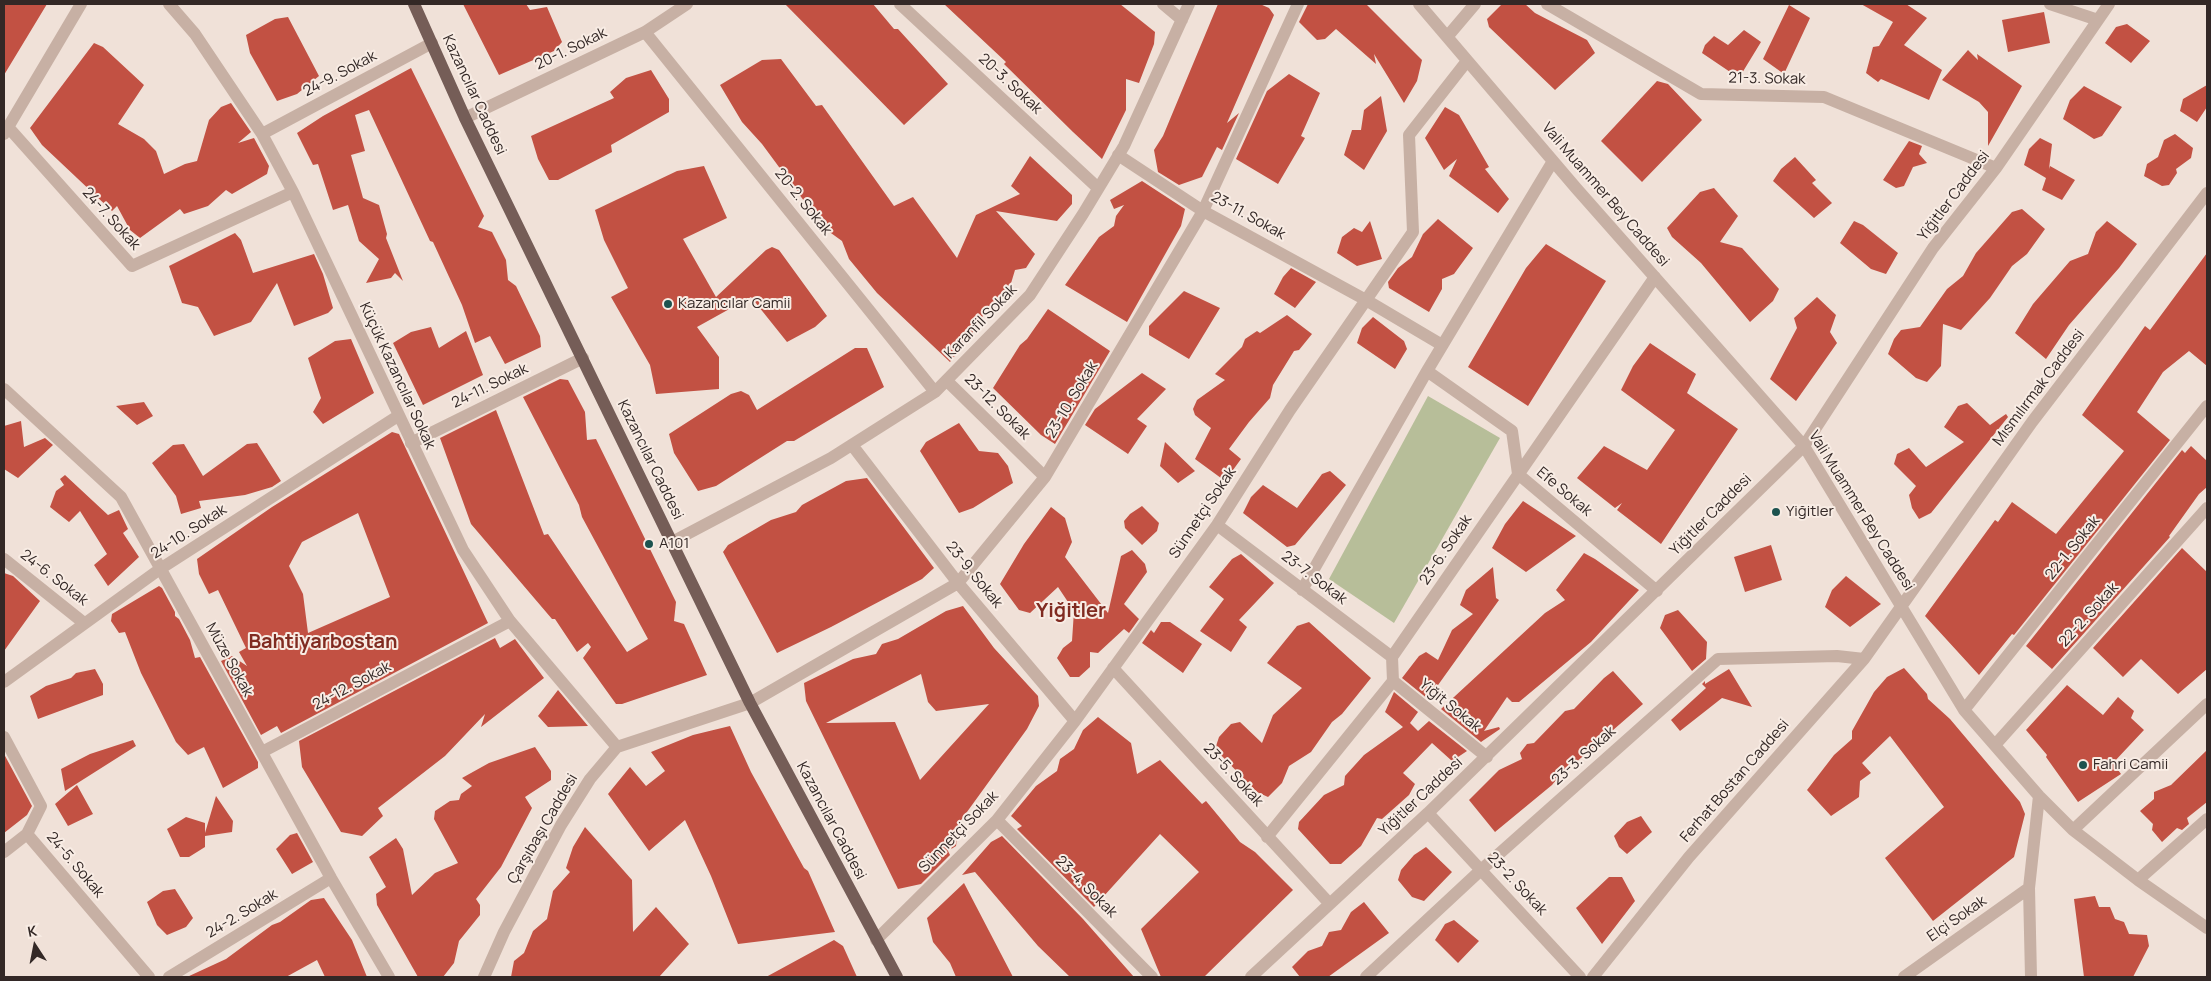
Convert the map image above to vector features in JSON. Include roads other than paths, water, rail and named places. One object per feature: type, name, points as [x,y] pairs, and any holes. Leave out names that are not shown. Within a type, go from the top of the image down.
[{"type":"main road","name":"Kazancılar Caddesi","points":[[414,4],[465,118],[750,703],[897,977]]},
{"type":"street","points":[[6,131],[81,4]]},
{"type":"street","name":"Küçük Kazancılar Sokak","points":[[169,4],[195,34],[262,134],[293,192],[463,550],[510,621],[617,748]]},
{"type":"street","name":"20-1. Sokak","points":[[465,118],[644,32],[687,4]]},
{"type":"street","name":"20-3. Sokak","points":[[900,4],[1098,188]]},
{"type":"street","points":[[1163,4],[1182,20]]},
{"type":"street","name":"Karanfil Sokak","points":[[672,542],[832,458],[936,392],[1030,295],[1118,155],[1189,4]]},
{"type":"street","name":"23-10. Sokak","points":[[750,703],[958,583],[1045,478],[1203,211],[1298,4]]},
{"type":"street","name":"Vali Muammer Bey Caddesi","points":[[1419,4],[1553,161],[1804,446],[1964,710],[2038,796],[2073,830],[2138,880],[2207,928]]},
{"type":"street","points":[[1447,37],[1475,4]]},
{"type":"street","name":"21-3. Sokak","points":[[1547,4],[1701,94],[1824,97],[1996,168]]},
{"type":"street","points":[[2050,4],[2098,20]]},
{"type":"street","name":"Yiğitler Caddesi","points":[[1254,977],[1329,903],[1428,813],[1804,446],[1933,248],[1996,168],[2109,4]]},
{"type":"street","name":"20-2. Sokak","points":[[644,32],[936,392]]},
{"type":"street","name":"24-9. Sokak","points":[[262,134],[432,43]]},
{"type":"street","name":"Sünnetçi Sokak","points":[[876,940],[997,820],[1075,721],[1217,525],[1290,410],[1413,232],[1410,134],[1467,61]]},
{"type":"street","name":"24-7. Sokak","points":[[6,131],[132,266],[293,192]]},
{"type":"street","name":"23-11. Sokak","points":[[1118,155],[1203,211],[1366,300],[1442,345]]},
{"type":"street","points":[[1302,590],[1442,345],[1553,161]]},
{"type":"street","name":"Mısmılırmak Caddesi","points":[[1900,606],[2032,422],[2207,193]]},
{"type":"street","name":"23-6. Sokak","points":[[1392,657],[1655,277]]},
{"type":"street","name":"24-11. Sokak","points":[[411,443],[583,358]]},
{"type":"street","name":"Efe Sokak","points":[[1427,371],[1512,431],[1518,474],[1657,591]]},
{"type":"street","name":"23-12. Sokak","points":[[947,381],[1045,478]]},
{"type":"street","name":"Müze Sokak","points":[[4,389],[121,497],[331,878],[389,977]]},
{"type":"street","name":"22-1. Sokak","points":[[1964,710],[2207,406]]},
{"type":"street","name":"24-10. Sokak","points":[[4,682],[160,570],[398,416]]},
{"type":"street","name":"23-9. Sokak","points":[[852,445],[958,583],[1075,721]]},
{"type":"street","name":"22-2. Sokak","points":[[1994,745],[2207,508]]},
{"type":"street","name":"23-7. Sokak","points":[[1217,525],[1392,657]]},
{"type":"street","name":"24-6. Sokak","points":[[4,559],[84,623]]},
{"type":"street","name":"Ferhat Bostan Caddesi","points":[[1594,977],[1689,857],[1864,659],[1900,606]]},
{"type":"street","name":"24-12. Sokak","points":[[262,752],[510,621]]},
{"type":"street","name":"23-3. Sokak","points":[[1366,977],[1482,869],[1718,659],[1837,656],[1864,659]]},
{"type":"street","points":[[1267,837],[1393,681],[1392,657]]},
{"type":"street","name":"23-5. Sokak","points":[[1113,668],[1329,903]]},
{"type":"street","name":"Yiğit Sokak","points":[[1393,681],[1486,757]]},
{"type":"street","points":[[617,748],[750,703]]},
{"type":"street","points":[[2073,830],[2207,704]]},
{"type":"street","name":"24-5. Sokak","points":[[4,737],[41,806],[27,834],[149,977]]},
{"type":"street","name":"Çarşıbaşı Caddesi","points":[[484,977],[504,932],[561,825],[590,779],[617,748]]},
{"type":"street","points":[[2031,977],[2029,888],[2038,796]]},
{"type":"street","name":"23-2. Sokak","points":[[1428,813],[1482,869],[1580,977]]},
{"type":"street","points":[[2138,880],[2207,819]]},
{"type":"street","name":"23-4. Sokak","points":[[997,820],[1152,977]]},
{"type":"street","points":[[4,852],[27,834]]},
{"type":"street","name":"24-2. Sokak","points":[[169,977],[331,878]]},
{"type":"street","name":"Elçi Sokak","points":[[1909,975],[2029,888]]},
{"type":"place","name":"Kazancılar Camii","points":[[668,304]]},
{"type":"place","name":"Yiğitler","points":[[1776,512]]},
{"type":"place","name":"A101","points":[[649,544]]},
{"type":"place","name":"Fahri Camii","points":[[2083,765]]},
{"type":"district","name":"Yiğitler","points":[[1071,611]]},
{"type":"district","name":"Bahtiyarbostan","points":[[323,642]]}]
